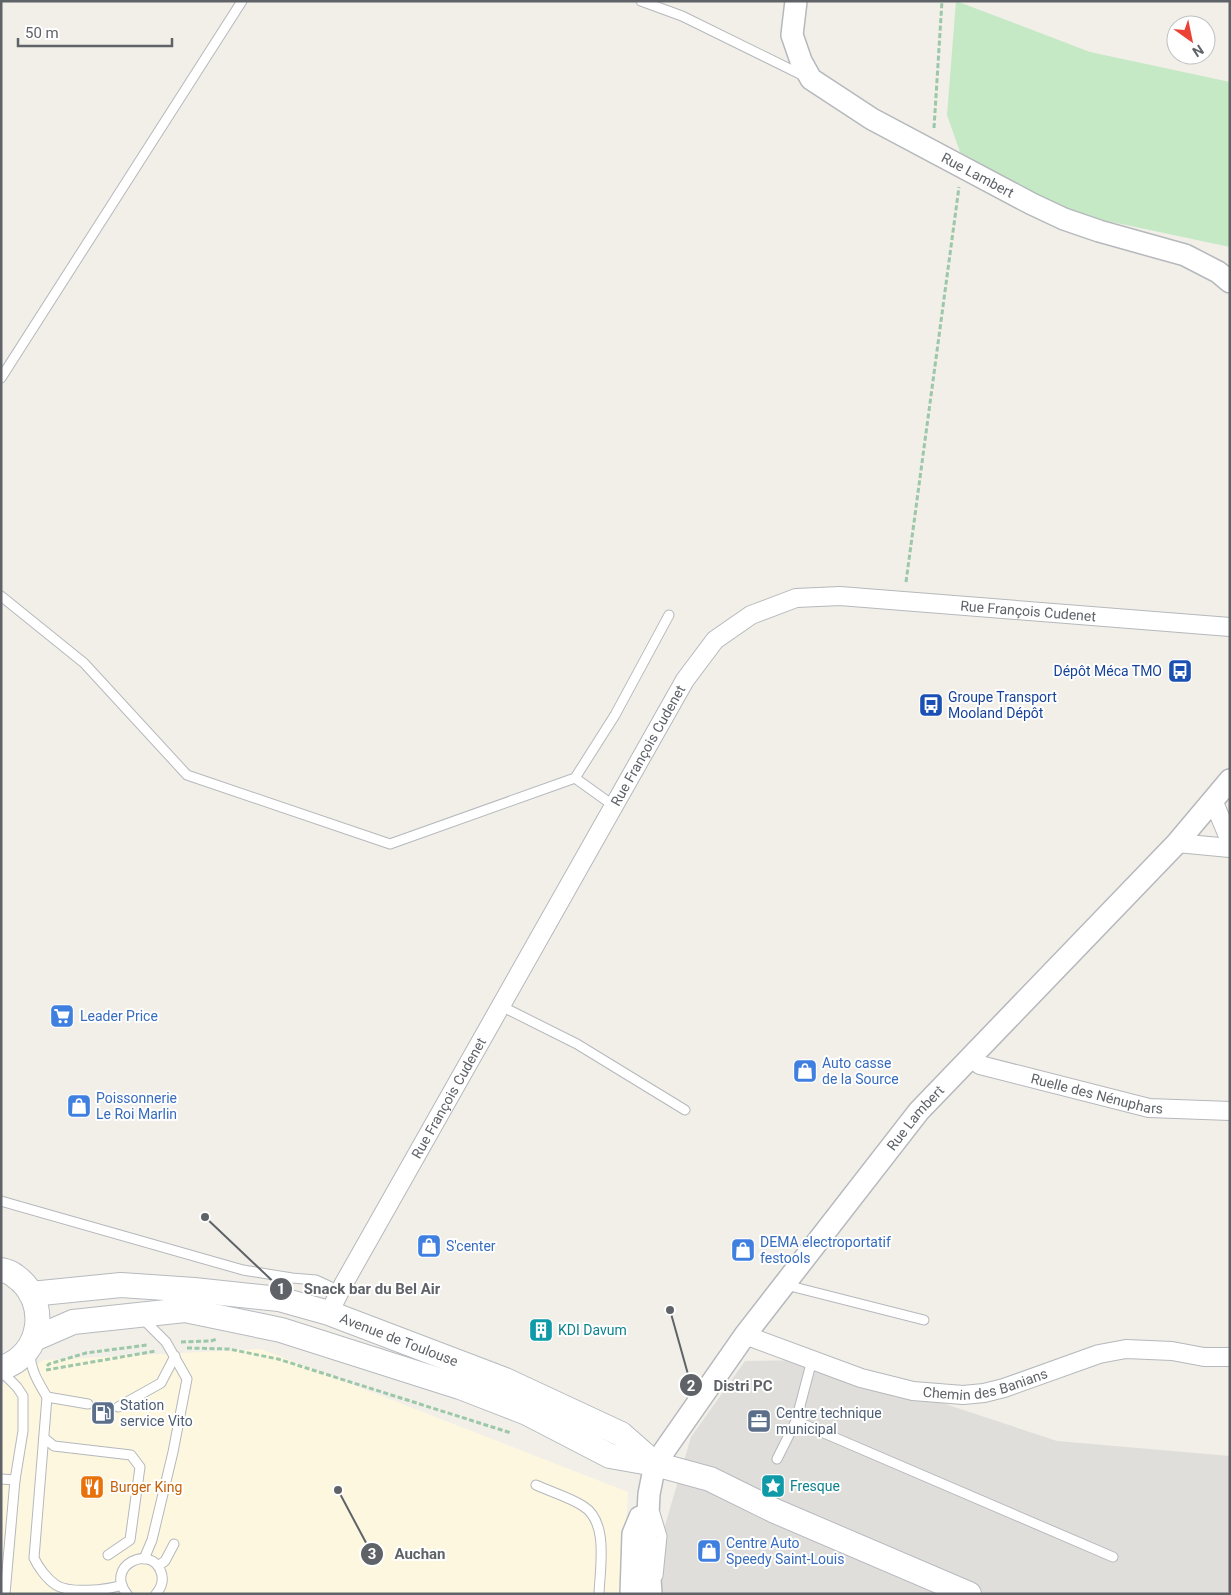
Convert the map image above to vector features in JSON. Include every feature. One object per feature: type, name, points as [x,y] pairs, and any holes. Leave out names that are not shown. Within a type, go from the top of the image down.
[{"type":"main road","points":[[1,1370],[21,1358],[32,1343],[38,1320],[36,1305],[29,1289],[15,1275],[2,1269]]},
{"type":"main road","name":"Avenue de Toulouse","points":[[31,1294],[121,1285],[185,1289],[279,1299],[329,1313],[514,1384],[621,1434],[655,1464]]},
{"type":"main road","name":"Avenue de Toulouse","points":[[32,1343],[73,1322],[185,1310],[280,1330],[460,1387],[527,1413],[610,1456],[655,1464],[710,1479],[775,1510],[969,1594]]},
{"type":"main road","points":[[280,1330],[308,1329],[322,1321],[329,1313]]},
{"type":"street","name":"Rue Lambert","points":[[796,1],[792,35],[801,61],[811,79],[872,119],[1064,219],[1185,256],[1218,272],[1230,282]]},
{"type":"street","name":"Rue François Cudenet","points":[[329,1313],[684,680],[715,640],[751,615],[796,598],[840,596],[1230,627]]},
{"type":"street","name":"Rue Lambert","points":[[651,1594],[647,1535],[650,1494],[655,1464],[744,1335],[919,1111],[1178,843],[1230,780]]},
{"type":"street","points":[[1213,800],[1230,841]]},
{"type":"street","points":[[1178,843],[1230,848]]},
{"type":"street","name":"Ruelle des Nénuphars","points":[[971,1058],[980,1066],[1149,1108],[1230,1111]]},
{"type":"street","name":"Chemin des Banians","points":[[744,1335],[861,1378],[913,1391],[963,1395],[984,1393],[1004,1388],[1099,1354],[1126,1348],[1172,1351],[1204,1357],[1230,1357]]},
{"type":"street","name":"Rue Lambert","points":[[631,1594],[633,1534],[650,1494]]},
{"type":"lane","points":[[1,378],[242,1]]},
{"type":"lane","points":[[641,1],[682,16],[811,79]]},
{"type":"lane","points":[[1,596],[84,663],[187,775],[390,844],[575,778],[615,715],[669,616]]},
{"type":"lane","points":[[575,778],[614,806]]},
{"type":"lane","points":[[502,1006],[577,1044],[686,1110]]},
{"type":"lane","points":[[1,1201],[243,1270],[316,1280],[340,1291]]},
{"type":"lane","points":[[784,1284],[924,1320]]},
{"type":"lane","points":[[139,1314],[170,1349],[187,1379],[173,1452],[152,1540],[144,1559]]},
{"type":"lane","points":[[32,1343],[30,1363],[35,1377],[47,1397],[34,1558],[38,1566],[56,1586],[83,1591],[111,1589],[122,1585]]},
{"type":"lane","points":[[118,1408],[161,1383],[170,1349]]},
{"type":"lane","points":[[777,1459],[796,1420],[812,1360]]},
{"type":"lane","points":[[1,1370],[23,1396],[23,1431],[15,1480],[5,1594]]},
{"type":"lane","points":[[47,1397],[88,1404]]},
{"type":"lane","points":[[796,1420],[1114,1557]]},
{"type":"lane","points":[[44,1438],[54,1446],[131,1455],[140,1467],[130,1540],[108,1555]]},
{"type":"lane","points":[[1,1479],[15,1480]]},
{"type":"lane","points":[[536,1486],[583,1506],[596,1518],[601,1535],[599,1594]]},
{"type":"lane","points":[[650,1494],[662,1536],[656,1594]]},
{"type":"lane","points":[[158,1566],[165,1561],[174,1544]]},
{"type":"lane","points":[[127,1594],[122,1585],[122,1571],[132,1561],[144,1559],[154,1562],[158,1566],[162,1577],[160,1589],[156,1594]]},
{"type":"lane","points":[[1,1591],[5,1594]]},
{"type":"path","points":[[932,151],[942,1]]},
{"type":"path","points":[[903,601],[961,166]]},
{"type":"path","points":[[35,1377],[47,1369],[219,1339]]},
{"type":"path","points":[[35,1377],[49,1364],[86,1353],[170,1349],[229,1349],[278,1359],[513,1433]]},
{"type":"shaded area","points":[[261,1349],[628,1492],[622,1594],[1,1594],[1,1385],[44,1360]]},
{"type":"shaded area","points":[[812,1360],[1057,1441],[1230,1456],[1230,1594],[657,1594],[659,1546],[691,1437],[745,1361]]},
{"type":"green space","points":[[956,1],[1090,52],[1230,82],[1230,247],[1065,212],[960,152],[947,115]]},
{"type":"place","name":"Dépôt Méca TMO","points":[[1180,671]]},
{"type":"place","name":"Groupe Transport Mooland Dépôt","points":[[931,705]]},
{"type":"place","name":"Leader Price","points":[[62,1016]]},
{"type":"place","name":"Auto casse de la Source","points":[[805,1071]]},
{"type":"place","name":"Poissonnerie Le Roi Marlin","points":[[79,1106]]},
{"type":"place","name":"Snack bar du Bel Air","points":[[205,1217]]},
{"type":"place","name":"S'center","points":[[429,1246]]},
{"type":"place","name":"DEMA electroportatif festools","points":[[743,1250]]},
{"type":"place","name":"Distri PC","points":[[670,1310]]},
{"type":"place","name":"KDI Davum","points":[[541,1330]]},
{"type":"place","name":"Station service Vito","points":[[103,1413]]},
{"type":"place","name":"Centre technique municipal","points":[[759,1421]]},
{"type":"place","name":"Fresque","points":[[773,1486]]},
{"type":"place","name":"Burger King","points":[[92,1487]]},
{"type":"place","name":"Auchan","points":[[338,1490]]},
{"type":"place","name":"Centre Auto Speedy Saint-Louis","points":[[709,1551]]}]
